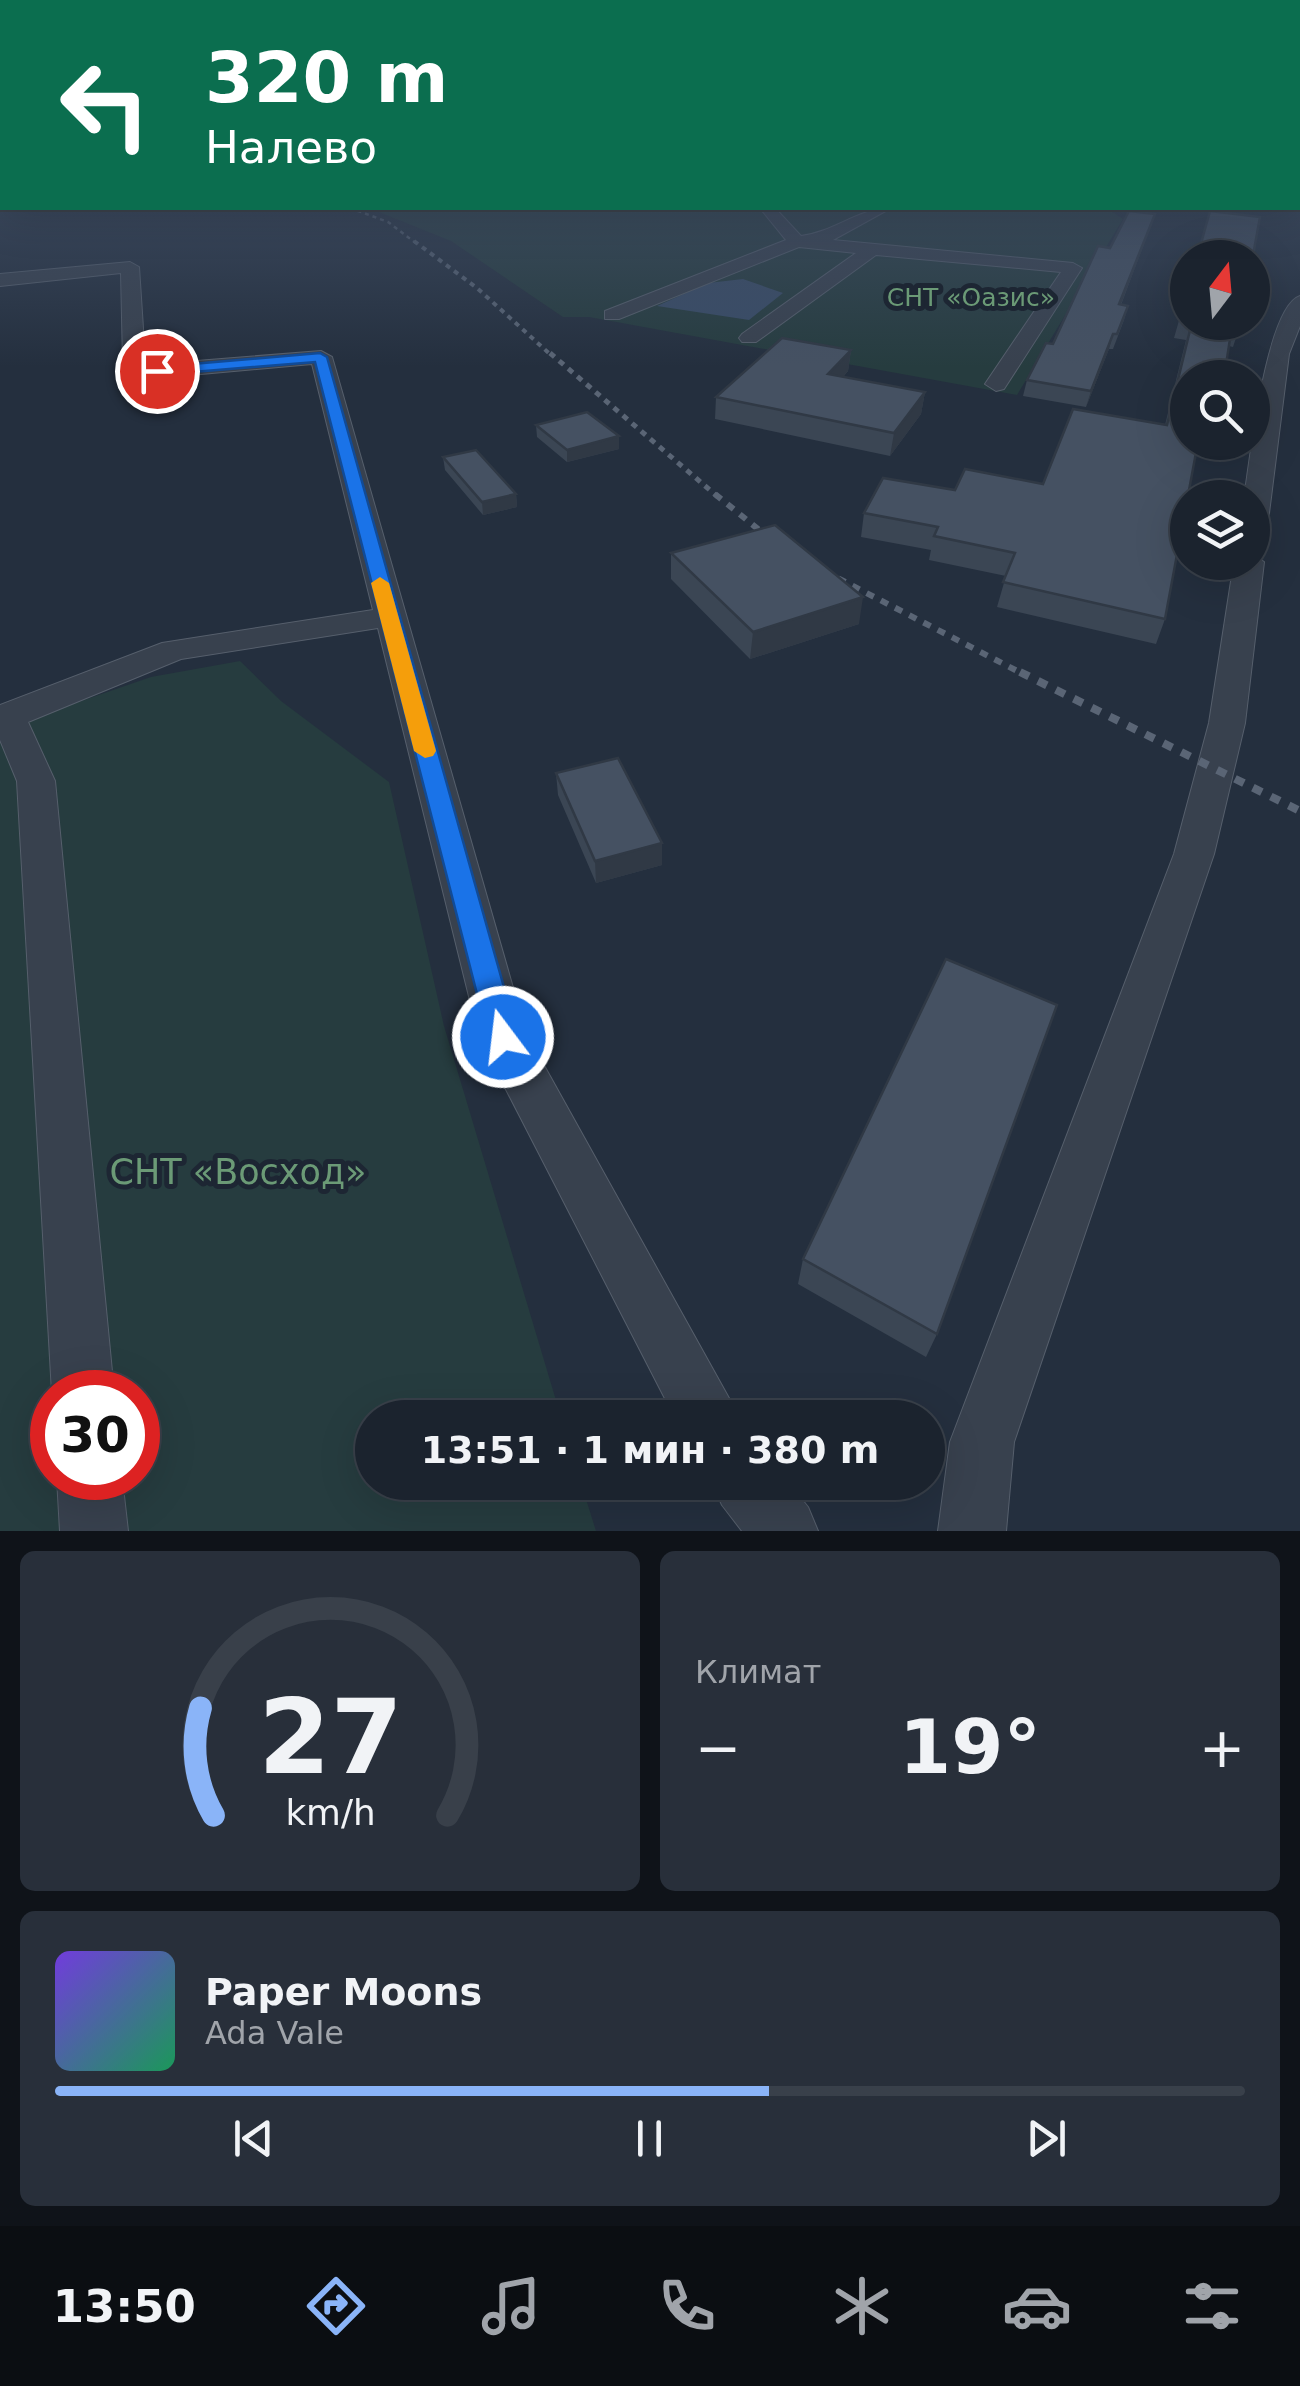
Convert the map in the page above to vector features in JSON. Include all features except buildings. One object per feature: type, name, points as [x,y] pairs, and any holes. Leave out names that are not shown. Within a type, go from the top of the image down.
[{"type":"street","points":[[782,224],[798,242],[1074,268],[996,384]]},
{"type":"street","points":[[612,315],[798,242],[824,238],[851,224]]},
{"type":"street","points":[[749,338],[870,251]]},
{"type":"street","points":[[0,280],[130,267],[134,362],[157,371],[320,357],[503,1037],[700,1400]]},
{"type":"street","points":[[1260,480],[1278,354],[1298,311]]},
{"type":"street","points":[[972,1531],[982,1442],[1194,854],[1227,723],[1247,580]]},
{"type":"street","points":[[81,1370],[36,782],[3,717],[174,650],[389,617]]},
{"type":"street","points":[[92,1500],[94,1531]]},
{"type":"street","points":[[759,1500],[784,1531]]},
{"type":"green space","name":"СНТ «Оазис»","points":[[410,224],[1120,224],[1017,395],[589,317],[563,317],[451,241]]},
{"type":"green space","name":"СНТ «Восход»","points":[[240,661],[281,701],[389,782],[444,1026],[556,1400],[355,1400],[355,1500],[586,1500],[596,1531],[0,1531],[0,729],[151,677]]},
{"type":"water","points":[[743,279],[783,293],[749,320],[657,306],[708,283]]},
{"type":"railway","points":[[391,224],[417,244]]},
{"type":"railway","points":[[414,241],[477,288],[552,356]]},
{"type":"railway","points":[[550,353],[718,497]]},
{"type":"railway","points":[[715,494],[780,547]]},
{"type":"railway","points":[[824,571],[1025,675]]},
{"type":"railway","points":[[1020,672],[1300,811]]},
{"type":"slow traffic","points":[[380,583],[425,751]]},
{"type":"route","points":[[157,371],[320,357],[503,1037]]}]
